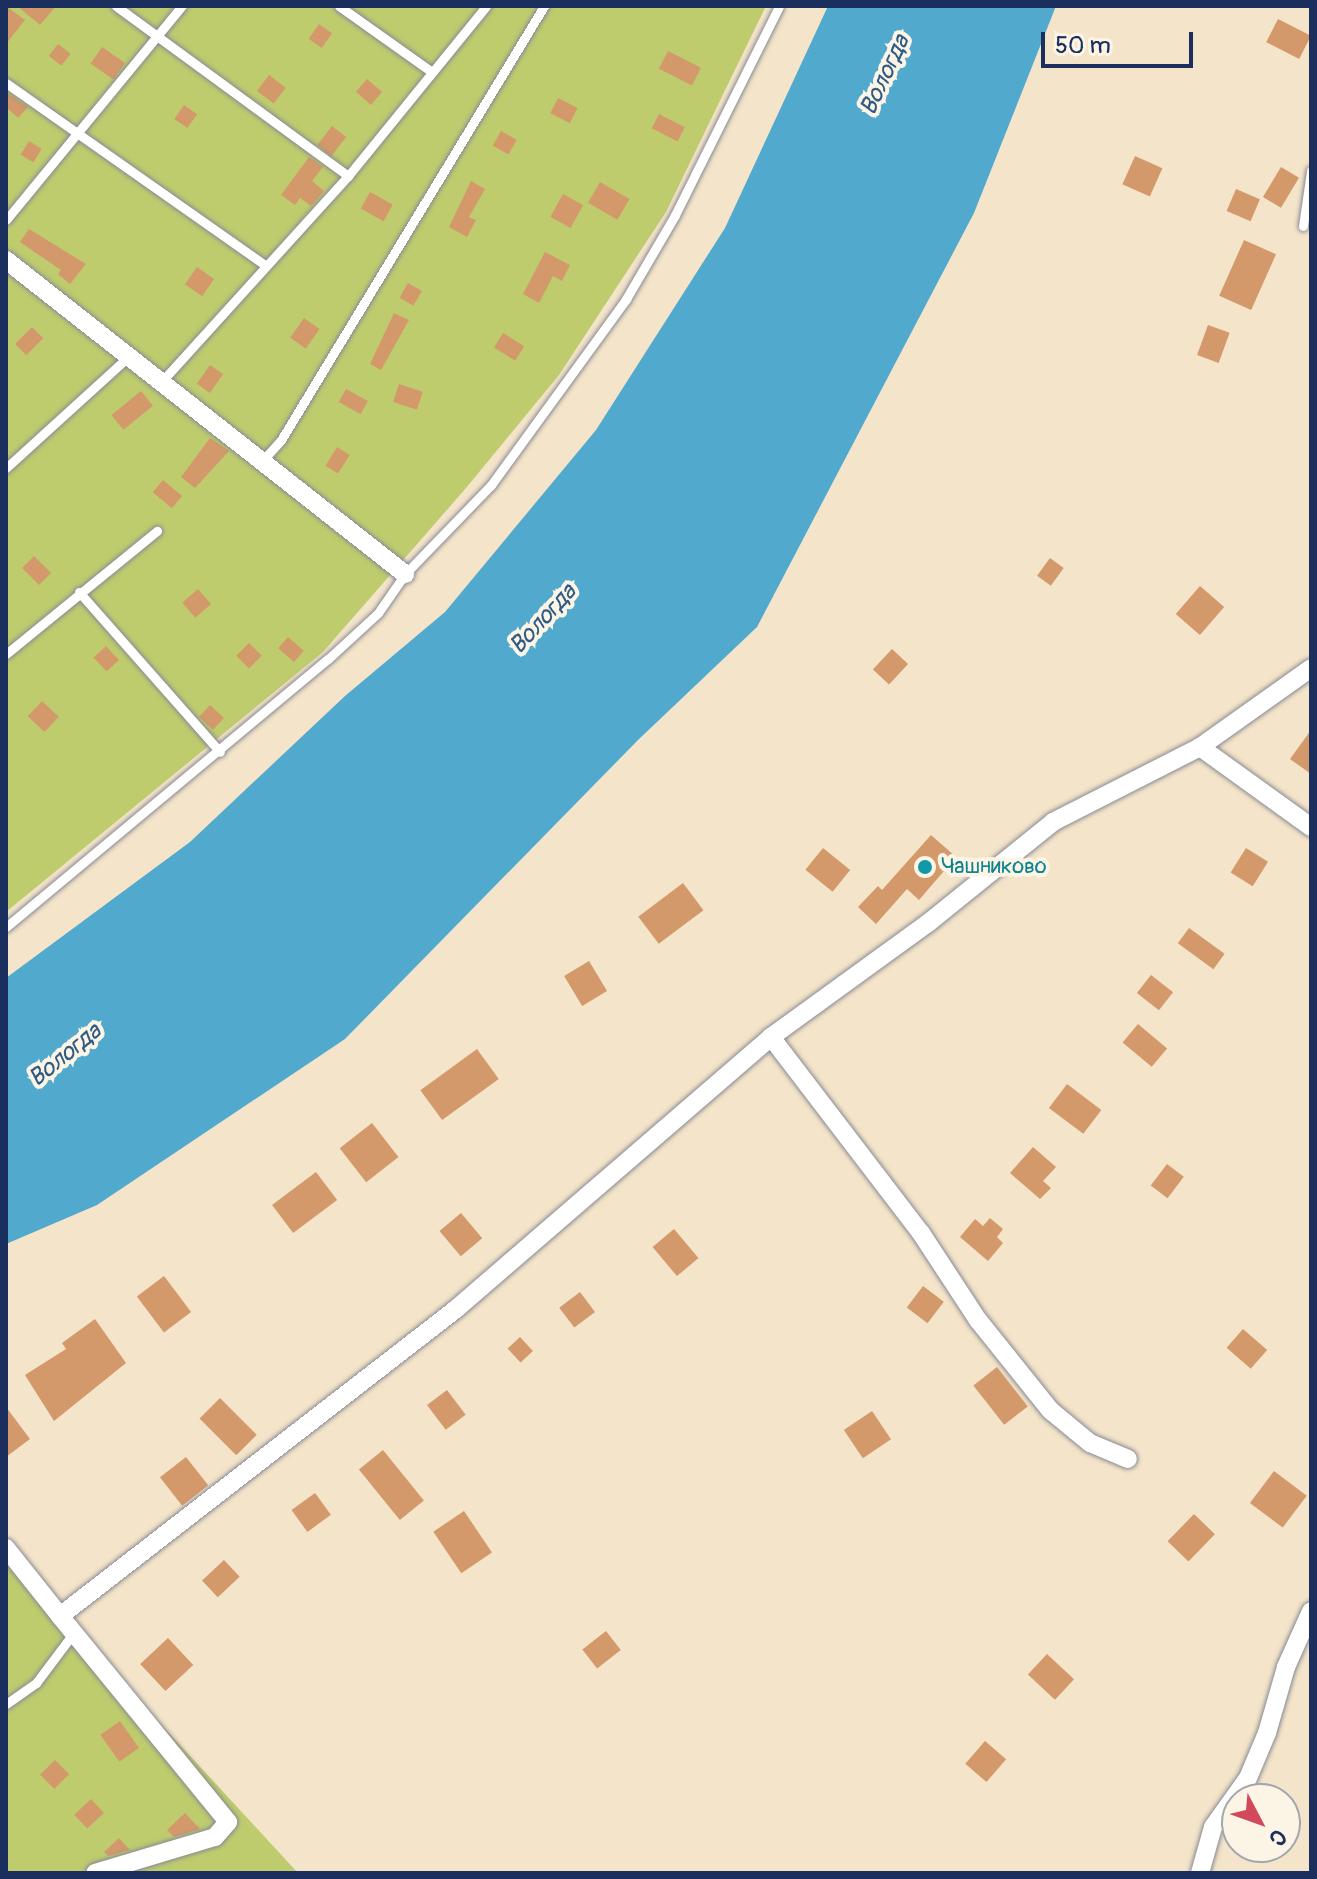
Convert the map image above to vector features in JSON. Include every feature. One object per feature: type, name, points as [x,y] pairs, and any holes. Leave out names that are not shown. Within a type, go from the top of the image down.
[{"type":"street","points":[[6,260],[264,459],[405,574]]},
{"type":"street","points":[[60,1616],[456,1309],[771,1037],[928,923],[1053,822],[1200,747],[1311,668]]},
{"type":"street","points":[[1200,747],[1311,827]]},
{"type":"street","points":[[771,1037],[921,1233],[978,1320],[1050,1410],[1090,1443],[1128,1459]]},
{"type":"street","points":[[6,1548],[75,1631],[117,1692],[228,1822],[215,1837],[95,1873]]},
{"type":"street","points":[[1200,1873],[1213,1827],[1248,1778],[1267,1733],[1286,1667],[1311,1611]]},
{"type":"lane","points":[[116,6],[348,176]]},
{"type":"lane","points":[[6,220],[182,6]]},
{"type":"lane","points":[[339,6],[432,72]]},
{"type":"lane","points":[[163,380],[264,264],[348,176],[486,6]]},
{"type":"lane","points":[[264,459],[281,440],[544,6]]},
{"type":"lane","points":[[6,927],[220,752],[378,613],[405,574],[491,485],[626,299],[675,215],[779,6]]},
{"type":"lane","points":[[6,83],[264,264]]},
{"type":"lane","points":[[1303,226],[1311,171]]},
{"type":"lane","points":[[6,468],[130,355]]},
{"type":"lane","points":[[6,654],[157,531]]},
{"type":"lane","points":[[79,592],[220,752]]},
{"type":"lane","points":[[6,1704],[36,1683],[75,1631]]},
{"type":"green space","points":[[6,6],[766,6],[666,212],[559,375],[466,488],[323,652],[6,912]]},
{"type":"green space","points":[[6,1555],[75,1631],[298,1873],[6,1873]]},
{"type":"water","name":"Вологда","points":[[828,6],[1056,6],[974,213],[757,627],[638,740],[345,1039],[97,1205],[6,1244],[6,978],[190,842],[345,696],[445,612],[596,430],[725,228]]},
{"type":"building","points":[[6,6],[25,20],[6,44]]},
{"type":"building","points":[[17,6],[56,6],[40,25]]},
{"type":"building","points":[[1278,19],[1311,36],[1299,59],[1266,42]]},
{"type":"building","points":[[319,24],[332,33],[322,48],[309,39]]},
{"type":"building","points":[[58,44],[71,54],[61,66],[49,56]]},
{"type":"building","points":[[102,47],[125,63],[113,79],[91,63]]},
{"type":"building","points":[[668,51],[701,68],[692,86],[659,69]]},
{"type":"building","points":[[269,75],[286,88],[274,104],[257,91]]},
{"type":"building","points":[[367,79],[382,92],[371,105],[356,92]]},
{"type":"building","points":[[6,92],[28,107],[18,118],[6,107]]},
{"type":"building","points":[[558,98],[578,108],[570,123],[550,113]]},
{"type":"building","points":[[184,105],[197,114],[187,128],[174,119]]},
{"type":"building","points":[[659,114],[685,127],[678,141],[652,128]]},
{"type":"building","points":[[332,126],[346,137],[331,156],[317,145]]},
{"type":"building","points":[[501,131],[517,140],[509,155],[493,146]]},
{"type":"building","points":[[29,141],[42,149],[33,163],[21,155]]},
{"type":"building","points":[[1135,156],[1162,168],[1150,197],[1122,184]]},
{"type":"building","points":[[309,157],[323,167],[312,181],[324,191],[311,206],[300,198],[295,205],[281,195]]},
{"type":"building","points":[[1281,167],[1299,178],[1281,208],[1263,197]]},
{"type":"building","points":[[471,181],[485,189],[469,217],[476,220],[467,237],[449,227]]},
{"type":"building","points":[[600,182],[629,199],[617,220],[588,203]]},
{"type":"building","points":[[1236,189],[1260,199],[1251,221],[1227,211]]},
{"type":"building","points":[[370,192],[393,205],[384,221],[361,209]]},
{"type":"building","points":[[563,194],[583,205],[571,228],[550,217]]},
{"type":"building","points":[[29,229],[86,264],[70,284],[58,274],[61,270],[20,242]]},
{"type":"building","points":[[1244,240],[1276,254],[1251,310],[1219,296]]},
{"type":"building","points":[[545,252],[570,265],[562,281],[553,276],[539,303],[523,294]]},
{"type":"building","points":[[197,267],[214,279],[202,296],[185,284]]},
{"type":"building","points":[[408,283],[422,291],[413,306],[400,298]]},
{"type":"building","points":[[394,313],[409,320],[381,370],[370,364]]},
{"type":"building","points":[[304,318],[320,329],[306,349],[290,338]]},
{"type":"building","points":[[1208,325],[1230,333],[1219,363],[1197,355]]},
{"type":"building","points":[[32,327],[43,338],[26,355],[15,344]]},
{"type":"building","points":[[503,333],[524,346],[515,361],[494,347]]},
{"type":"building","points":[[210,365],[223,374],[210,393],[197,384]]},
{"type":"building","points":[[399,384],[423,392],[417,410],[393,402]]},
{"type":"building","points":[[346,389],[368,401],[361,414],[339,402]]},
{"type":"building","points":[[141,391],[153,406],[123,430],[111,415]]},
{"type":"building","points":[[210,438],[229,451],[195,488],[181,477]]},
{"type":"building","points":[[337,447],[350,455],[338,474],[325,466]]},
{"type":"building","points":[[163,480],[182,496],[172,508],[153,492]]},
{"type":"building","points":[[34,556],[51,573],[39,585],[22,568]]},
{"type":"building","points":[[1050,558],[1064,568],[1051,586],[1037,576]]},
{"type":"building","points":[[1200,586],[1224,607],[1200,635],[1176,614]]},
{"type":"building","points":[[198,589],[211,604],[195,618],[182,603]]},
{"type":"building","points":[[288,637],[304,651],[294,662],[278,648]]},
{"type":"building","points":[[249,643],[262,656],[249,668],[236,656]]},
{"type":"building","points":[[106,646],[119,660],[107,671],[94,658]]},
{"type":"building","points":[[892,649],[908,664],[889,684],[873,669]]},
{"type":"building","points":[[42,701],[59,717],[44,732],[28,716]]},
{"type":"building","points":[[210,705],[224,718],[213,730],[199,717]]},
{"type":"building","points":[[1311,730],[1311,774],[1290,759]]},
{"type":"building","name":"Чашниково","points":[[931,835],[956,857],[919,900],[907,889],[876,924],[858,907],[878,886],[882,890]]},
{"type":"building","points":[[823,848],[850,870],[833,892],[805,870]]},
{"type":"building","points":[[1246,848],[1268,862],[1253,886],[1231,873]]},
{"type":"building","points":[[683,883],[703,910],[659,944],[638,917]]},
{"type":"building","points":[[1189,928],[1225,954],[1213,969],[1178,943]]},
{"type":"building","points":[[589,961],[607,991],[582,1006],[564,976]]},
{"type":"building","points":[[1151,975],[1173,992],[1159,1010],[1137,993]]},
{"type":"building","points":[[1138,1024],[1167,1048],[1152,1067],[1123,1042]]},
{"type":"building","points":[[477,1049],[499,1079],[442,1120],[420,1090]]},
{"type":"building","points":[[1067,1084],[1101,1110],[1083,1134],[1049,1108]]},
{"type":"building","points":[[372,1123],[398,1157],[366,1182],[340,1148]]},
{"type":"building","points":[[1033,1147],[1056,1167],[1043,1181],[1051,1188],[1040,1199],[1010,1173]]},
{"type":"building","points":[[1167,1164],[1184,1177],[1168,1198],[1151,1186]]},
{"type":"building","points":[[316,1172],[337,1200],[293,1233],[272,1205]]},
{"type":"building","points":[[461,1213],[482,1238],[461,1256],[440,1231]]},
{"type":"building","points":[[990,1218],[1003,1229],[997,1237],[1003,1243],[988,1261],[960,1237],[975,1219],[983,1226]]},
{"type":"building","points":[[674,1229],[698,1258],[677,1276],[653,1247]]},
{"type":"building","points":[[164,1276],[191,1312],[164,1332],[137,1296]]},
{"type":"building","points":[[923,1286],[944,1302],[928,1323],[907,1308]]},
{"type":"building","points":[[580,1292],[595,1312],[574,1328],[559,1308]]},
{"type":"building","points":[[95,1319],[126,1363],[54,1421],[25,1375],[66,1349],[62,1343]]},
{"type":"building","points":[[1243,1329],[1267,1350],[1251,1369],[1227,1348]]},
{"type":"building","points":[[520,1337],[533,1351],[521,1362],[508,1349]]},
{"type":"building","points":[[997,1367],[1028,1406],[1004,1425],[973,1385]]},
{"type":"building","points":[[447,1390],[466,1415],[446,1430],[427,1405]]},
{"type":"building","points":[[220,1398],[257,1435],[236,1455],[199,1419]]},
{"type":"building","points":[[6,1407],[30,1439],[6,1457]]},
{"type":"building","points":[[872,1411],[891,1439],[863,1458],[844,1430]]},
{"type":"building","points":[[383,1450],[424,1501],[400,1520],[359,1470]]},
{"type":"building","points":[[186,1457],[208,1485],[182,1506],[160,1477]]},
{"type":"building","points":[[1274,1471],[1307,1496],[1283,1528],[1250,1503]]},
{"type":"building","points":[[315,1493],[331,1515],[307,1532],[292,1510]]},
{"type":"building","points":[[464,1511],[492,1552],[461,1573],[433,1532]]},
{"type":"building","points":[[1194,1514],[1215,1534],[1188,1561],[1168,1541]]},
{"type":"building","points":[[224,1560],[240,1577],[218,1597],[202,1580]]},
{"type":"building","points":[[606,1631],[621,1650],[597,1668],[582,1649]]},
{"type":"building","points":[[168,1638],[193,1665],[165,1691],[140,1664]]},
{"type":"building","points":[[1047,1654],[1074,1679],[1055,1700],[1028,1674]]},
{"type":"building","points":[[120,1721],[139,1748],[119,1762],[100,1735]]},
{"type":"building","points":[[985,1741],[1006,1759],[986,1782],[965,1764]]},
{"type":"building","points":[[55,1760],[69,1774],[54,1789],[40,1775]]},
{"type":"building","points":[[91,1799],[104,1813],[87,1829],[74,1815]]},
{"type":"building","points":[[185,1813],[200,1829],[174,1837],[167,1830]]},
{"type":"building","points":[[119,1838],[130,1850],[108,1856],[104,1852]]},
{"type":"place","name":"Чашниково","points":[[925,867]]}]
